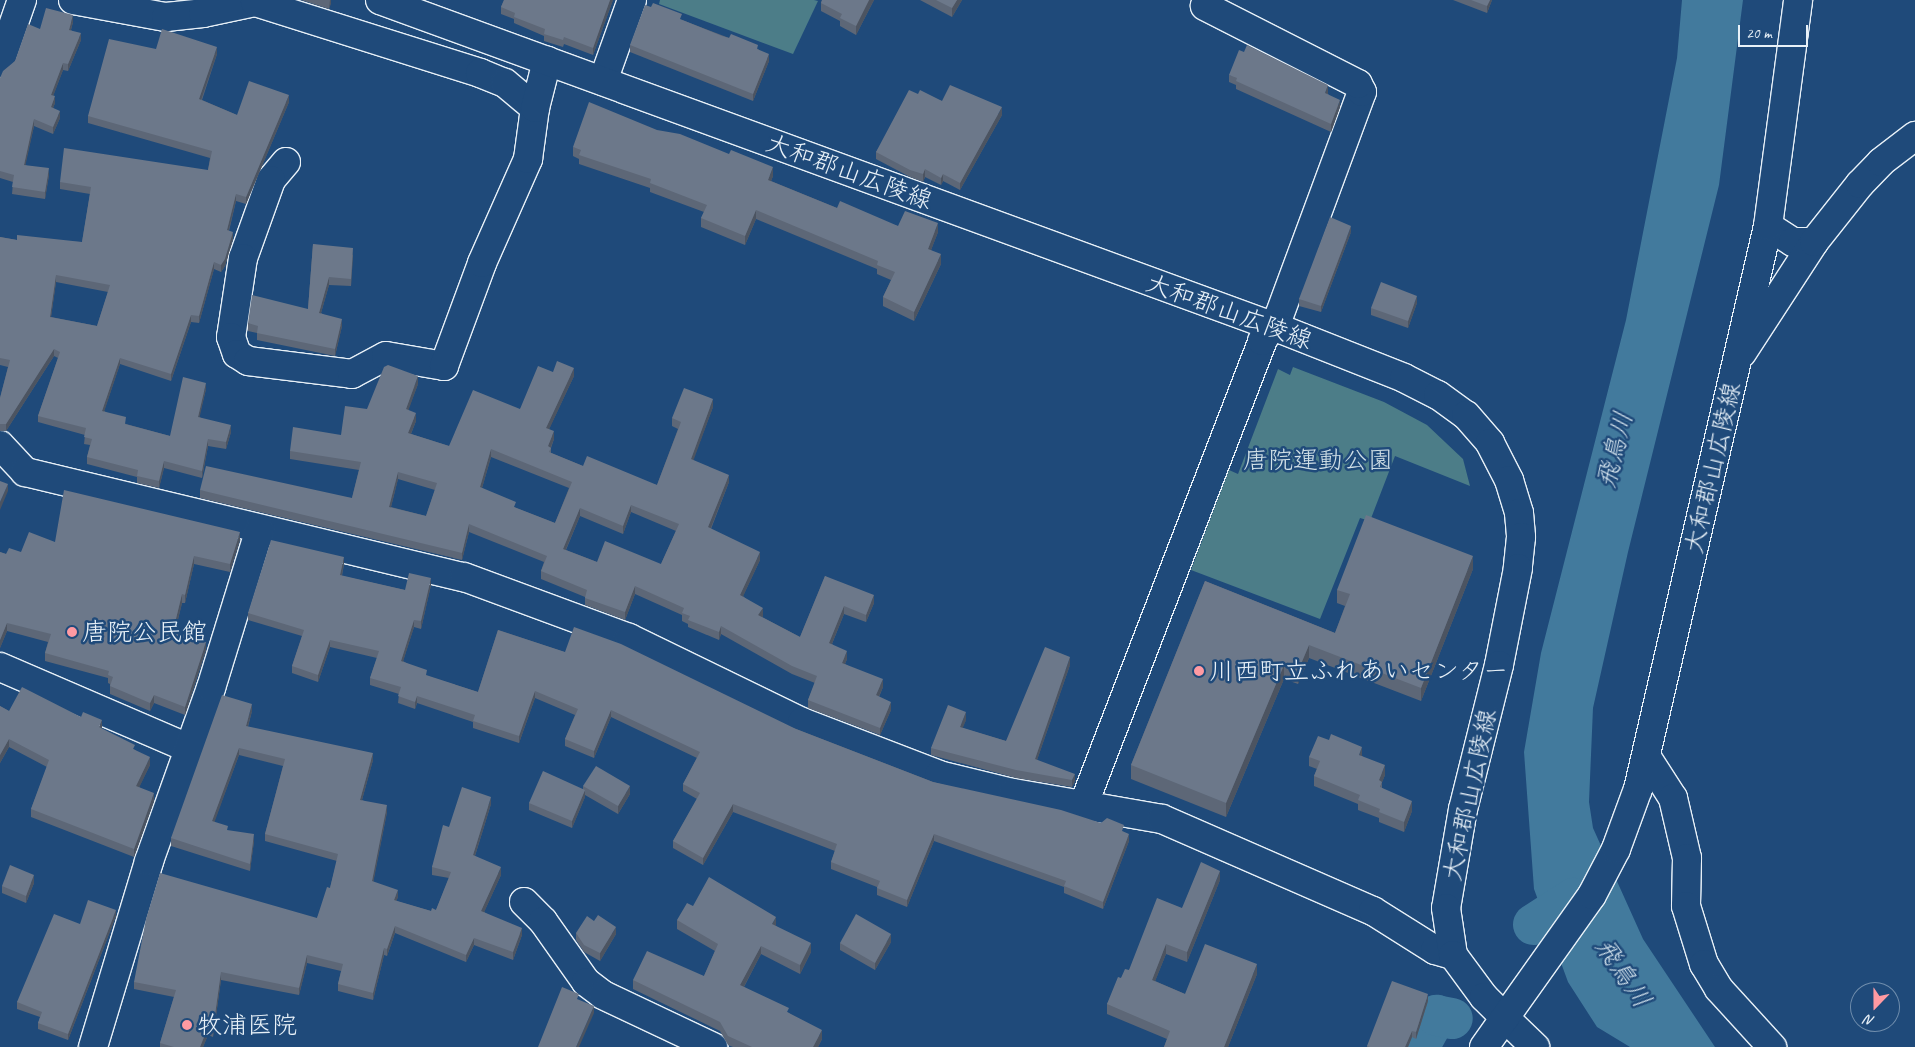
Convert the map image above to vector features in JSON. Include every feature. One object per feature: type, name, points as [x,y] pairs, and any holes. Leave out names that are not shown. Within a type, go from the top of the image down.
[{"type":"street","points":[[0,63],[22,0]]},
{"type":"street","points":[[73,0],[166,16],[203,13],[256,1],[353,36],[480,73],[505,83],[535,108]]},
{"type":"street","name":"大和郡山広陵線","points":[[380,0],[1394,374],[1438,395],[1466,416],[1490,442],[1512,488],[1520,529],[1518,568],[1499,665],[1463,809],[1447,898],[1453,955]]},
{"type":"street","points":[[603,81],[632,0]]},
{"type":"street","name":"大和郡山広陵線","points":[[1484,1047],[1538,974],[1592,895],[1616,849],[1638,789],[1739,359],[1768,226],[1798,0]]},
{"type":"street","points":[[1083,806],[1270,327],[1279,316],[1362,92],[1358,84],[1205,6]]},
{"type":"street","points":[[286,162],[271,180],[243,258],[231,337],[237,354],[248,360],[352,374],[386,356],[444,366],[482,263],[528,159],[535,108],[548,61]]},
{"type":"street","points":[[1739,359],[1758,324],[1814,242],[1860,184],[1881,162],[1915,136]]},
{"type":"street","points":[[1768,226],[1793,242],[1814,242]]},
{"type":"street","points":[[0,445],[25,472],[464,577],[629,638],[802,722],[939,775],[1083,806],[1162,819],[1372,911],[1435,950],[1453,955],[1484,997],[1535,1047]]},
{"type":"street","points":[[94,1047],[149,861],[211,688],[260,529]]},
{"type":"street","points":[[0,667],[188,748]]},
{"type":"street","points":[[1646,756],[1673,798],[1687,858],[1686,906],[1704,964],[1719,989],[1772,1047]]},
{"type":"street","points":[[524,902],[543,921],[586,982],[603,995],[713,1047]]},
{"type":"green space","points":[[660,0],[818,1],[793,54],[659,4]]},
{"type":"green space","name":"唐院運動公園","points":[[1293,367],[1384,402],[1427,425],[1463,459],[1470,486],[1395,456],[1370,521],[1360,518],[1320,619],[1191,570],[1229,470],[1238,474],[1278,369],[1290,375]]},
{"type":"water","points":[[1682,0],[1743,0],[1719,185],[1628,552],[1593,708],[1589,802],[1593,828],[1643,939],[1715,1047],[1630,1047],[1597,1027],[1568,982],[1534,889],[1524,752],[1541,653],[1626,320],[1677,58]]},
{"type":"building","points":[[504,0],[610,0],[593,48],[564,37],[563,40],[544,34],[545,29],[514,17],[515,13],[501,7]]},
{"type":"building","points":[[822,0],[869,0],[856,26],[840,18],[842,14],[821,3]]},
{"type":"building","points":[[936,0],[957,0],[952,8]]},
{"type":"building","points":[[1471,0],[1490,0],[1487,6]]},
{"type":"building","points":[[653,3],[682,14],[680,19],[722,36],[729,38],[731,34],[758,45],[757,49],[769,54],[753,94],[630,45],[645,5],[651,7]]},
{"type":"building","points":[[46,8],[73,15],[69,30],[81,33],[68,64],[63,63],[51,95],[55,96],[51,107],[60,111],[53,127],[34,119],[24,165],[49,168],[45,192],[12,187],[14,175],[0,171],[0,78],[3,71],[15,61],[28,24],[40,29]]},
{"type":"building","points":[[162,29],[217,47],[199,99],[237,115],[249,81],[289,95],[246,197],[236,194],[227,230],[233,232],[225,259],[221,265],[214,262],[199,316],[191,315],[171,374],[120,358],[102,411],[126,417],[125,424],[170,436],[183,377],[206,383],[198,417],[231,425],[226,442],[208,439],[202,471],[164,461],[159,481],[137,476],[138,470],[87,457],[92,439],[84,437],[86,428],[38,416],[60,352],[54,349],[6,424],[0,424],[0,398],[10,360],[0,358],[0,237],[17,240],[17,235],[82,242],[91,187],[60,182],[64,148],[208,170],[212,151],[88,116],[109,39],[156,49]],"holes":[[[56,275],[110,285],[97,326],[50,317]]]},
{"type":"building","points":[[1247,45],[1328,85],[1325,93],[1340,100],[1331,124],[1236,81],[1237,78],[1229,75],[1239,50],[1244,52]]},
{"type":"building","points":[[950,85],[1002,107],[960,183],[943,174],[941,178],[925,169],[923,174],[910,170],[876,152],[909,90],[918,94],[920,90],[942,101]]},
{"type":"building","points":[[589,102],[657,130],[680,134],[729,154],[731,150],[773,167],[768,180],[837,208],[840,201],[898,226],[905,211],[938,223],[928,249],[941,254],[914,312],[883,297],[895,272],[877,265],[878,261],[756,210],[745,236],[701,218],[707,205],[650,183],[651,179],[579,155],[581,150],[573,147]]},
{"type":"building","points":[[1330,217],[1351,226],[1321,306],[1299,299]]},
{"type":"building","points":[[313,244],[353,248],[351,279],[329,277],[319,313],[342,319],[335,349],[257,333],[258,326],[248,323],[252,295],[308,309]]},
{"type":"building","points":[[1381,282],[1417,296],[1408,321],[1371,308]]},
{"type":"building","points":[[557,361],[574,368],[546,428],[554,431],[548,446],[551,448],[549,452],[583,466],[587,456],[657,485],[681,422],[672,418],[684,388],[713,399],[691,459],[729,475],[708,527],[760,552],[740,595],[763,608],[758,615],[800,637],[825,576],[874,595],[866,615],[844,606],[829,643],[847,651],[842,663],[883,679],[876,695],[891,702],[880,728],[808,700],[817,676],[792,666],[721,626],[719,632],[688,620],[690,616],[682,613],[684,608],[635,586],[625,612],[585,598],[587,590],[541,571],[547,556],[469,524],[462,553],[200,490],[206,466],[352,498],[361,462],[290,451],[293,427],[341,435],[345,406],[367,409],[384,367],[388,365],[418,376],[406,409],[416,413],[408,433],[449,446],[473,390],[520,409],[538,366],[553,372]],"holes":[[[491,449],[572,482],[555,523],[514,507],[516,502],[480,487]],[[398,472],[437,483],[426,516],[389,507]],[[631,505],[679,524],[661,564],[605,541],[597,562],[563,549],[580,508],[623,526]]]},
{"type":"building","points":[[0,481],[8,484],[0,502]]},
{"type":"building","points":[[64,490],[240,532],[230,564],[194,556],[185,595],[182,594],[173,631],[206,642],[185,707],[154,695],[150,703],[110,686],[113,677],[108,675],[109,671],[45,653],[51,634],[7,623],[0,640],[0,552],[6,554],[9,548],[21,552],[29,532],[55,542]]},
{"type":"building","points":[[1366,515],[1473,556],[1421,688],[1309,645],[1298,671],[1284,665],[1226,803],[1131,765],[1205,581],[1335,633],[1350,594],[1337,590]]},
{"type":"building","points":[[271,540],[344,557],[340,575],[405,590],[409,573],[431,578],[421,621],[414,620],[401,661],[427,670],[426,675],[478,692],[498,630],[565,652],[574,627],[621,644],[796,729],[933,782],[1061,810],[1101,823],[1107,818],[1124,825],[1122,831],[1129,834],[1103,902],[1064,886],[1066,881],[934,834],[907,900],[877,888],[880,881],[831,862],[837,844],[733,804],[703,858],[673,841],[700,793],[683,784],[700,752],[611,710],[594,751],[565,739],[578,709],[535,691],[519,736],[473,721],[475,715],[417,696],[415,702],[398,696],[401,687],[370,678],[379,651],[330,640],[318,675],[292,666],[304,630],[248,613]]},
{"type":"building","points":[[1045,647],[1070,657],[1035,759],[1075,774],[1072,780],[1016,770],[931,748],[948,705],[966,712],[960,727],[1006,741]]},
{"type":"building","points":[[22,687],[81,717],[83,712],[102,720],[99,727],[135,745],[133,749],[150,757],[136,786],[154,793],[134,849],[31,809],[49,760],[9,739],[0,755],[0,706],[9,711]]},
{"type":"building","points":[[222,695],[252,704],[246,726],[373,753],[360,800],[387,805],[372,881],[398,890],[394,900],[431,911],[432,908],[436,910],[451,872],[432,867],[443,825],[449,827],[462,787],[491,797],[473,855],[501,867],[481,911],[522,928],[513,952],[474,938],[466,955],[395,926],[387,949],[384,948],[373,993],[338,984],[343,964],[307,955],[299,988],[221,972],[213,1029],[208,1027],[200,1047],[174,1047],[160,1043],[176,990],[134,982],[146,919],[160,873],[317,918],[327,887],[330,888],[338,854],[265,834],[285,759],[239,748],[212,821],[228,826],[227,830],[254,834],[250,864],[171,838]]},
{"type":"building","points":[[1331,734],[1362,747],[1359,755],[1385,765],[1379,780],[1382,782],[1380,787],[1412,801],[1404,822],[1379,812],[1380,809],[1358,800],[1360,795],[1314,776],[1320,761],[1309,757],[1318,736],[1329,740]]},
{"type":"building","points":[[596,766],[630,786],[618,806],[583,786]]},
{"type":"building","points":[[543,771],[585,790],[572,821],[529,803]]},
{"type":"building","points":[[1201,862],[1220,871],[1187,952],[1166,944],[1152,980],[1185,994],[1205,944],[1257,964],[1224,1047],[1164,1047],[1170,1031],[1107,1004],[1118,977],[1121,978],[1125,969],[1129,970],[1157,898],[1182,908]]},
{"type":"building","points":[[10,865],[34,875],[26,896],[2,886]]},
{"type":"building","points":[[709,877],[776,917],[772,924],[811,943],[800,965],[761,946],[740,985],[789,1008],[787,1012],[822,1030],[813,1047],[752,1047],[728,1036],[720,1022],[633,980],[647,951],[704,976],[718,944],[677,920],[687,903],[693,906]]},
{"type":"building","points":[[88,900],[116,910],[68,1034],[38,1023],[42,1012],[17,1002],[54,914],[80,924]]},
{"type":"building","points":[[856,914],[891,934],[875,963],[840,943]]},
{"type":"building","points":[[598,915],[616,927],[600,953],[584,945],[576,933],[587,916],[594,921]]},
{"type":"building","points":[[1392,981],[1428,994],[1416,1032],[1412,1031],[1405,1047],[1367,1046]]},
{"type":"building","points":[[562,987],[579,994],[577,999],[594,1006],[576,1047],[538,1047]]},
{"type":"waterway","name":"飛鳥川","points":[[1533,924],[1573,898]]},
{"type":"waterway","points":[[1418,1047],[1436,1015],[1452,1018]]},
{"type":"place","name":"唐院公民館","points":[[72,632]]},
{"type":"place","name":"川西町立ふれあいセンター","points":[[1199,671]]},
{"type":"place","name":"牧浦医院","points":[[187,1025]]}]
